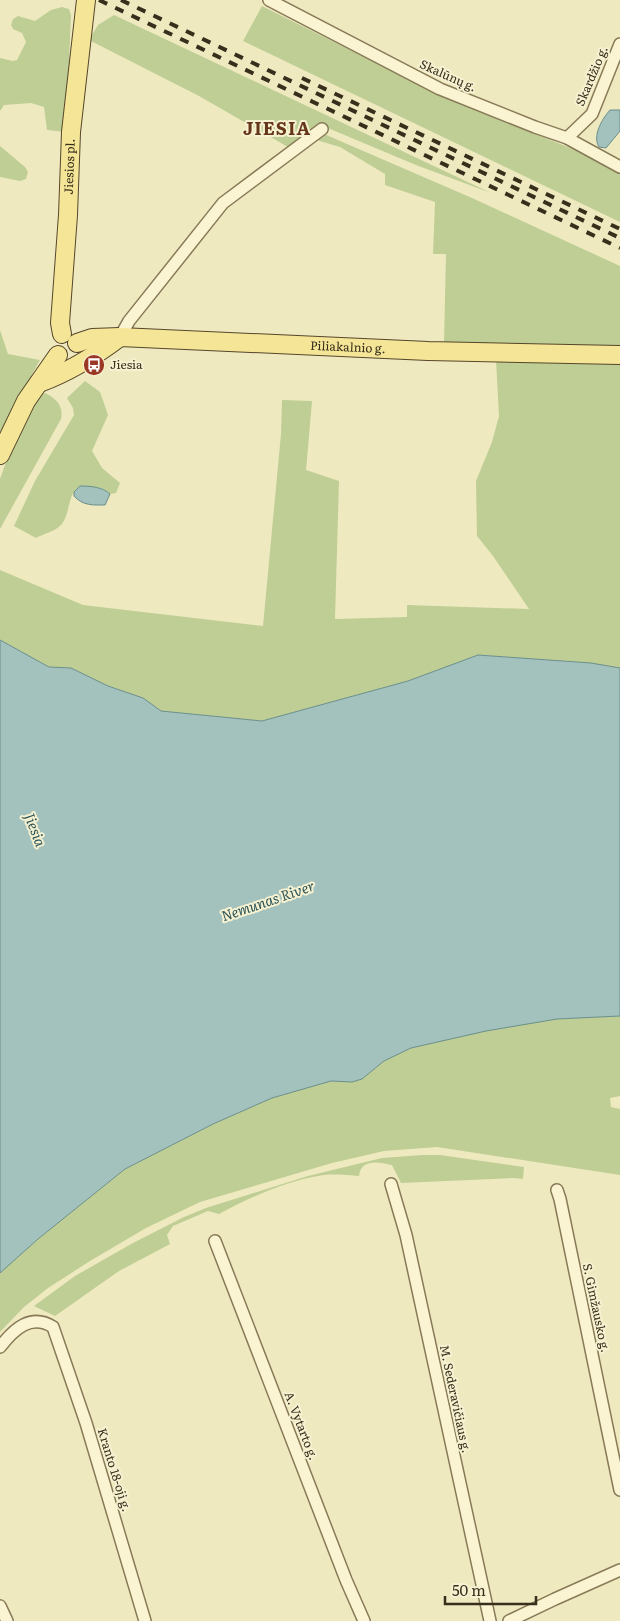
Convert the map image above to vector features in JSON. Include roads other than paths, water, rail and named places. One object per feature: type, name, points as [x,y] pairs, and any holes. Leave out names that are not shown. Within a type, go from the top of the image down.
[{"type":"main road","name":"Jiesios pl.","points":[[70,338],[60,323],[67,234],[71,132],[86,0]]},
{"type":"main road","name":"Piliakalnio g.","points":[[70,338],[120,337],[428,351],[620,355]]},
{"type":"main road","points":[[0,455],[26,401],[39,383],[74,368],[120,337]]},
{"type":"main road","name":"Jiesios pl.","points":[[39,383],[58,355],[54,345],[56,338],[70,338]]},
{"type":"street","name":"Skalūnų g.","points":[[269,0],[440,89],[567,138],[620,167]]},
{"type":"street","name":"Skardžio g.","points":[[567,138],[592,114],[620,44]]},
{"type":"street","points":[[120,337],[129,321],[223,203],[322,129]]},
{"type":"street","name":"M. Sederavičiaus g.","points":[[391,1184],[406,1235],[490,1621]]},
{"type":"street","name":"S. Gimžausko g.","points":[[557,1190],[620,1490]]},
{"type":"street","name":"A. Vytarto g.","points":[[215,1241],[346,1580],[364,1621]]},
{"type":"street","name":"Kranto 18-oji g.","points":[[0,1347],[22,1326],[31,1322],[38,1320],[53,1327],[86,1423],[145,1621]]},
{"type":"street","points":[[509,1621],[620,1570]]},
{"type":"street","points":[[0,1606],[7,1621]]},
{"type":"water","points":[[610,110],[620,110],[620,131],[606,148],[599,147],[597,133]]},
{"type":"water","points":[[80,486],[96,487],[110,494],[105,505],[88,504],[77,499],[74,496],[74,492]]},
{"type":"water","name":"Nemunas River","points":[[0,640],[49,667],[71,668],[108,686],[143,698],[161,711],[262,721],[408,681],[478,655],[591,663],[620,668],[620,1016],[557,1019],[486,1031],[411,1048],[384,1061],[362,1079],[352,1082],[331,1081],[272,1098],[213,1124],[125,1169],[38,1239],[0,1273]]},
{"type":"railway","points":[[99,0],[620,248]]},
{"type":"railway","points":[[121,0],[620,238]]},
{"type":"railway","points":[[302,78],[620,229]]},
{"type":"place","name":"Jiesia","points":[[94,365]]},
{"type":"district","name":"JIESIA","points":[[277,129]]}]
